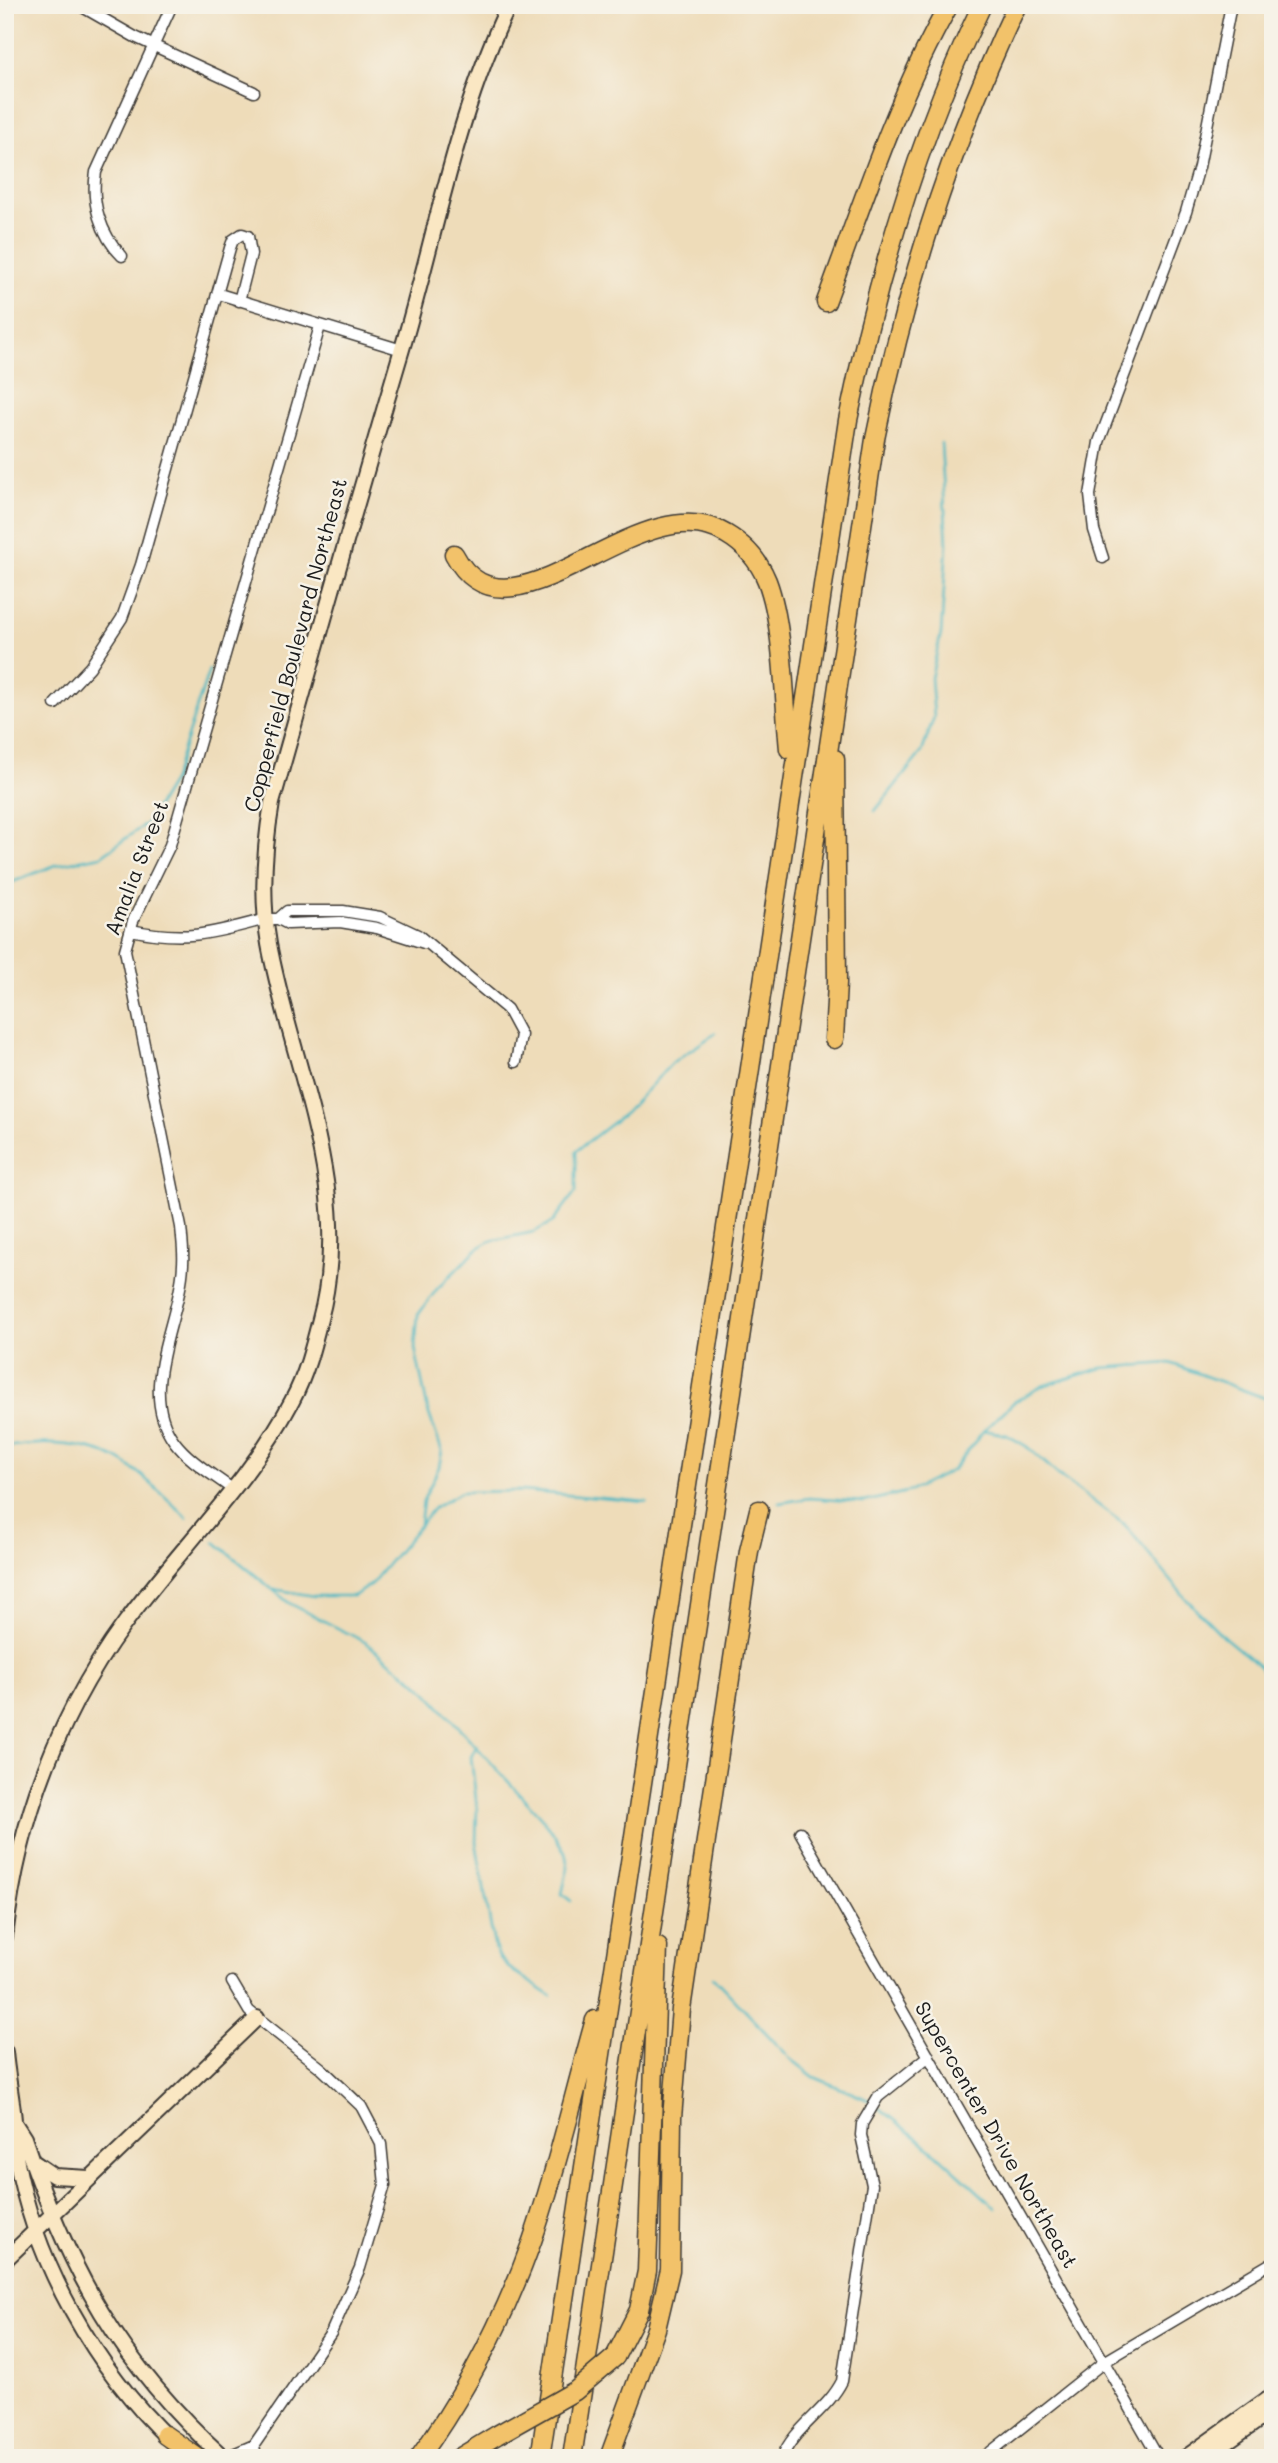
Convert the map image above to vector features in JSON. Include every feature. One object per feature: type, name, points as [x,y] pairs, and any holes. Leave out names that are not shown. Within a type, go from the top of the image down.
[{"type":"highway","points":[[826,302],[912,76],[949,5]]},
{"type":"highway","points":[[540,2458],[835,489],[859,366],[883,268],[933,119],[982,5]]},
{"type":"highway","points":[[572,2458],[875,439],[901,320],[955,150],[1017,5]]},
{"type":"highway","points":[[454,554],[461,566],[476,580],[513,589],[535,583],[618,543],[664,525],[684,522],[703,524],[736,540],[759,565],[772,604],[792,779]]},
{"type":"highway","points":[[834,1039],[837,983],[835,704]]},
{"type":"highway","points":[[608,2458],[656,2329],[670,2270],[672,2118],[681,2009],[749,1551],[759,1510]]},
{"type":"highway","points":[[459,2458],[575,2391],[615,2357],[639,2310],[647,2271],[660,1872]]},
{"type":"highway","points":[[419,2458],[465,2389],[518,2280],[533,2238],[614,1953]]},
{"type":"highway","points":[[165,2435],[198,2458]]},
{"type":"main road","name":"Copperfield Boulevard Northeast","points":[[5,1937],[25,1828],[51,1752],[68,1715],[124,1625],[266,1444],[293,1400],[309,1363],[330,1269],[331,1210],[325,1166],[278,983],[265,876],[272,803],[402,350],[457,143],[484,59],[509,5]]},
{"type":"main road","points":[[5,2260],[257,2018]]},
{"type":"main road","points":[[5,2052],[18,2167],[37,2230],[66,2296],[101,2357],[132,2401],[190,2458]]},
{"type":"main road","points":[[15,2124],[24,2138],[51,2215],[87,2290],[128,2355],[175,2412],[224,2458]]},
{"type":"main road","points":[[32,2161],[54,2176],[89,2178]]},
{"type":"main road","points":[[1185,2458],[1273,2395]]},
{"type":"main road","points":[[1205,2458],[1273,2410]]},
{"type":"street","points":[[79,5],[153,45],[254,92]]},
{"type":"street","points":[[122,256],[109,241],[100,219],[94,196],[96,172],[172,5]]},
{"type":"street","points":[[1103,558],[1094,530],[1090,495],[1099,442],[1186,212],[1199,167],[1231,5]]},
{"type":"street","points":[[55,704],[90,667],[122,618],[141,565],[185,397],[219,294],[233,240],[242,234],[247,236],[252,247],[239,301]]},
{"type":"street","points":[[219,294],[402,350]]},
{"type":"street","name":"Amalia Street","points":[[232,1489],[191,1459],[173,1440],[164,1422],[158,1399],[162,1365],[183,1266],[181,1227],[131,991],[125,950],[131,930],[170,845],[320,326]]},
{"type":"street","points":[[131,930],[163,937],[198,937],[272,919],[287,911],[343,911],[380,917],[418,935],[508,1009],[521,1035],[516,1062]]},
{"type":"street","name":"Supercenter Drive Northeast","points":[[800,1832],[1159,2458]]},
{"type":"street","points":[[224,2458],[254,2445],[340,2317],[360,2267],[385,2185],[381,2144],[361,2106],[329,2074],[257,2018],[232,1982]]},
{"type":"street","points":[[782,2458],[790,2444],[829,2403],[842,2381],[872,2185],[861,2135],[866,2115],[888,2088],[929,2056]]},
{"type":"street","points":[[983,2458],[1104,2362],[1273,2262]]},
{"type":"street","points":[[254,2445],[256,2458]]},
{"type":"waterway","points":[[875,811],[922,752],[934,717],[931,678],[941,634],[947,544],[941,443]]},
{"type":"waterway","points":[[5,885],[56,865],[101,856],[146,824],[173,780],[209,670]]},
{"type":"waterway","points":[[420,1523],[423,1501],[439,1467],[442,1451],[428,1411],[415,1348],[418,1315],[437,1289],[477,1249],[490,1241],[534,1232],[553,1222],[576,1191],[576,1151],[625,1113],[673,1062],[716,1033]]},
{"type":"waterway","points":[[779,1503],[809,1498],[864,1502],[911,1491],[953,1470],[984,1430],[1014,1402],[1042,1386],[1102,1368],[1170,1363],[1273,1401]]},
{"type":"waterway","points":[[984,1430],[1007,1435],[1026,1446],[1062,1478],[1125,1525],[1188,1601],[1224,1637],[1259,1666],[1273,1683]]},
{"type":"waterway","points":[[5,1447],[52,1444],[99,1451],[126,1464],[142,1476],[187,1518]]},
{"type":"waterway","points":[[273,1589],[314,1596],[354,1596],[372,1583],[434,1508],[461,1492],[522,1491],[647,1502]]},
{"type":"waterway","points":[[215,1542],[289,1603],[365,1642],[421,1686],[548,1825],[565,1852],[568,1867],[562,1894],[571,1901]]},
{"type":"waterway","points":[[477,1745],[471,1757],[477,1808],[476,1842],[494,1945],[499,1957],[513,1971],[551,1996]]},
{"type":"waterway","points":[[713,1977],[790,2058],[814,2077],[871,2101]]},
{"type":"waterway","points":[[876,2105],[937,2154],[996,2208]]}]
